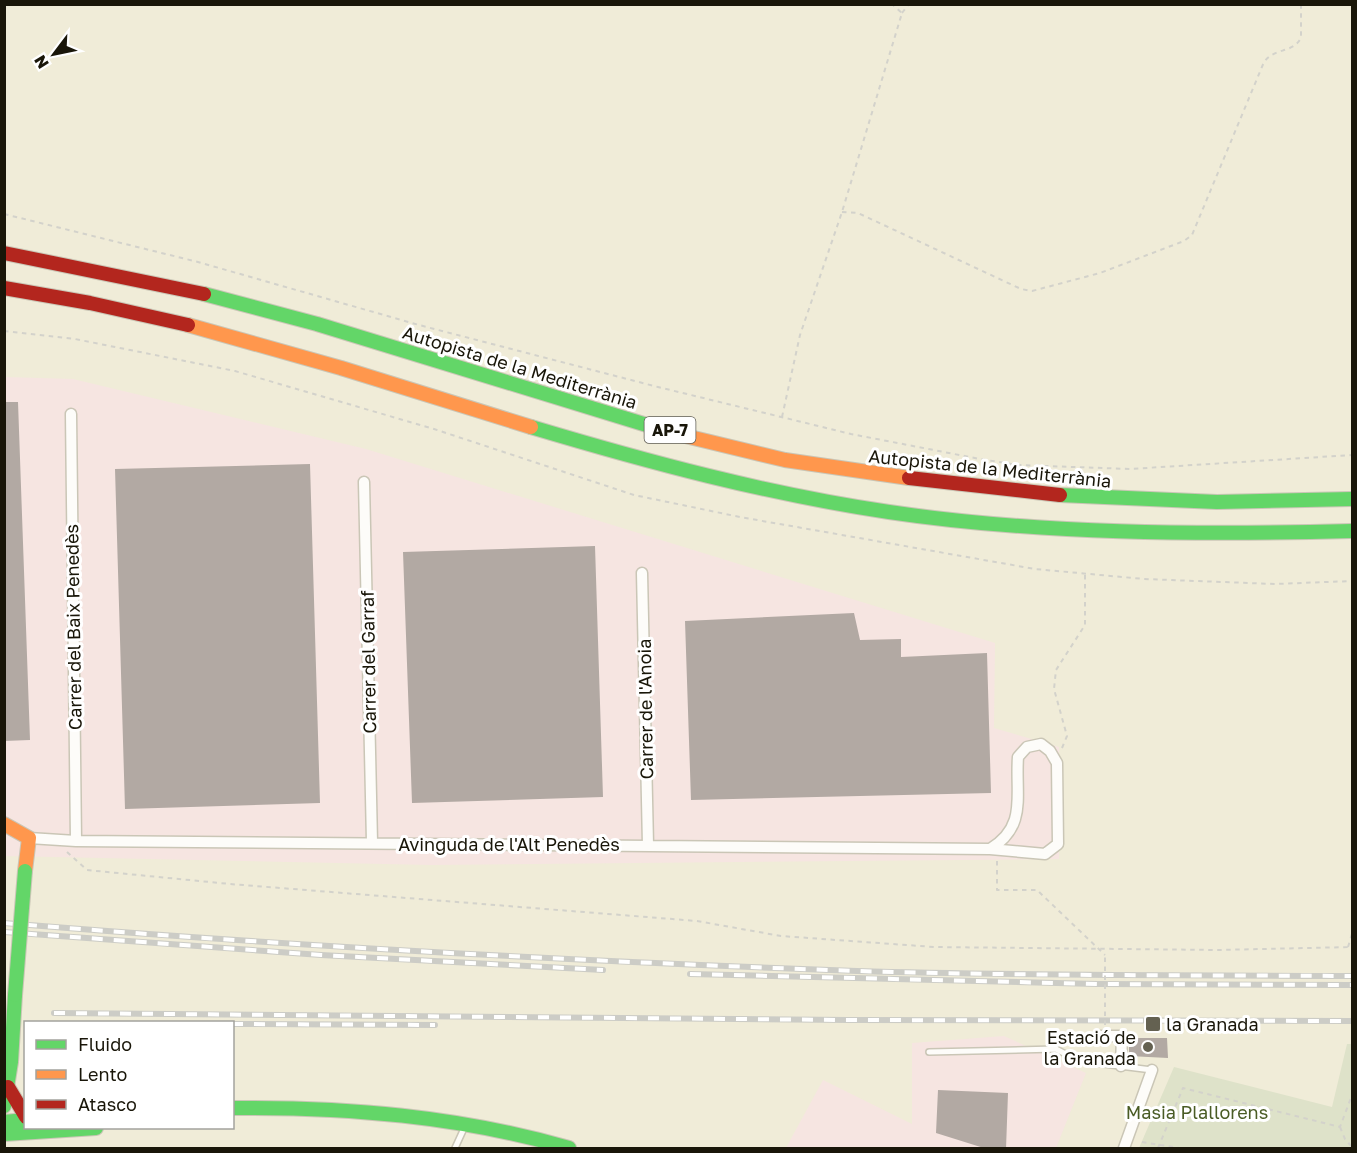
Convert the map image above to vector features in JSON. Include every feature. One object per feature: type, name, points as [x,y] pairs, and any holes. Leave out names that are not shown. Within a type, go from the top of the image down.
[{"type":"main road","name":"Autopista de la Mediterrània","points":[[4,253],[119,273],[241,302],[618,416],[783,460],[920,481],[1061,497],[1185,503],[1353,499]]},
{"type":"main road","name":"AP-7","points":[[4,288],[96,303],[179,322],[345,368],[615,452],[727,481],[837,504],[950,519],[1063,527],[1235,533],[1353,531]]},
{"type":"main road","points":[[4,824],[29,837],[15,995],[7,1053],[9,1087],[4,1106]]},
{"type":"main road","points":[[9,1087],[24,1115]]},
{"type":"main road","points":[[234,1108],[313,1106],[328,1109],[417,1114],[467,1123],[569,1149]]},
{"type":"main road","points":[[234,1118],[328,1109]]},
{"type":"main road","points":[[4,1122],[24,1119]]},
{"type":"main road","points":[[4,1128],[24,1127]]},
{"type":"main road","points":[[4,1134],[73,1129]]},
{"type":"street","name":"Carrer del Baix Penedès","points":[[71,414],[76,841]]},
{"type":"street","name":"Carrer del Garraf","points":[[364,482],[372,842]]},
{"type":"street","name":"Carrer de l'Anoia","points":[[642,573],[648,845]]},
{"type":"street","points":[[993,849],[1010,832],[1018,814],[1018,757],[1027,747],[1041,744],[1050,751],[1057,763]]},
{"type":"street","name":"Avinguda de l'Alt Penedès","points":[[29,837],[76,841],[993,849],[1045,854],[1058,844],[1057,763]]},
{"type":"street","points":[[1098,1036],[1122,1036],[1121,1066]]},
{"type":"street","points":[[1124,1149],[1152,1070]]},
{"type":"lane","points":[[929,1052],[1056,1049],[1079,1061],[1152,1070]]},
{"type":"lane","points":[[455,1149],[467,1123]]},
{"type":"path","points":[[892,4],[903,13]]},
{"type":"path","points":[[782,417],[800,335],[842,212],[903,13],[909,4]]},
{"type":"path","points":[[842,212],[858,213],[1021,289],[1032,291],[1100,273],[1184,241],[1192,235],[1264,62],[1270,54],[1291,48],[1301,38],[1301,4]]},
{"type":"path","points":[[4,213],[198,262],[419,325],[782,417],[851,434],[1018,465],[1130,469],[1353,455]]},
{"type":"path","points":[[1057,763],[1067,736],[1054,689],[1056,670],[1085,625],[1085,573]]},
{"type":"path","points":[[52,839],[87,870],[697,921],[781,936],[934,947],[1218,950],[1351,947],[1353,934]]},
{"type":"path","points":[[993,849],[998,890],[1037,890],[1105,955],[1105,1025]]},
{"type":"path","points":[[1158,1149],[1183,1088],[1340,1127]]},
{"type":"path","points":[[1353,1095],[1340,1127],[1345,1139],[1353,1147]]},
{"type":"path","points":[[1142,1142],[1179,1149]]},
{"type":"shaded area","points":[[5,377],[73,379],[366,449],[995,643],[994,728],[1059,747],[1059,859],[432,865],[5,856]]},
{"type":"shaded area","points":[[1004,1036],[1086,1073],[1056,1148],[786,1148],[823,1080],[912,1124],[912,1043]]},
{"type":"green space","name":"Masia Plallorens","points":[[1347,1044],[1352,1044],[1352,1148],[1139,1148],[1174,1067],[1332,1107]]},
{"type":"building","points":[[4,402],[18,402],[30,740],[4,741]]},
{"type":"building","points":[[310,464],[320,803],[125,809],[115,469]]},
{"type":"building","points":[[595,546],[603,797],[412,803],[403,552]]},
{"type":"building","points":[[854,613],[860,640],[901,639],[901,657],[987,653],[991,793],[691,800],[685,621]]},
{"type":"building","name":"Estació de la Granada","points":[[1129,1038],[1167,1038],[1168,1058],[1129,1056]]},
{"type":"building","points":[[938,1090],[1008,1093],[1006,1149],[987,1149],[936,1133]]},
{"type":"railway","points":[[4,923],[324,946],[750,967],[981,974],[1352,976]]},
{"type":"railway","points":[[4,932],[321,955],[603,970]]},
{"type":"railway","points":[[690,974],[1097,984],[1352,985]]},
{"type":"railway","points":[[54,1013],[848,1020],[1352,1021]]},
{"type":"railway","points":[[234,1024],[435,1025]]},
{"type":"traffic: fast","points":[[204,294],[317,324],[673,433]]},
{"type":"traffic: fast","points":[[531,427],[664,465],[798,496],[889,512],[1061,529],[1179,533],[1352,531]]},
{"type":"traffic: fast","points":[[1060,495],[1217,502],[1352,499]]},
{"type":"traffic: fast","points":[[15,995],[25,871]]},
{"type":"traffic: fast","points":[[4,1106],[11,1062],[15,995]]},
{"type":"traffic: fast","points":[[234,1108],[318,1109],[444,1121],[486,1128],[569,1148]]},
{"type":"traffic: fast","points":[[4,1122],[24,1120]]},
{"type":"traffic: fast","points":[[4,1134],[81,1129]]},
{"type":"traffic: slow","points":[[188,325],[341,368],[531,427]]},
{"type":"traffic: slow","points":[[673,433],[785,460],[909,478]]},
{"type":"traffic: slow","points":[[4,824],[29,838],[25,871]]},
{"type":"traffic: jam","points":[[4,253],[204,294]]},
{"type":"traffic: jam","points":[[4,288],[90,303],[188,325]]},
{"type":"traffic: jam","points":[[909,478],[1060,495]]},
{"type":"traffic: jam","points":[[8,1087],[24,1114]]},
{"type":"place","name":"la Granada","points":[[1153,1024]]},
{"type":"place","name":"Estació de la Granada","points":[[1148,1047]]}]
